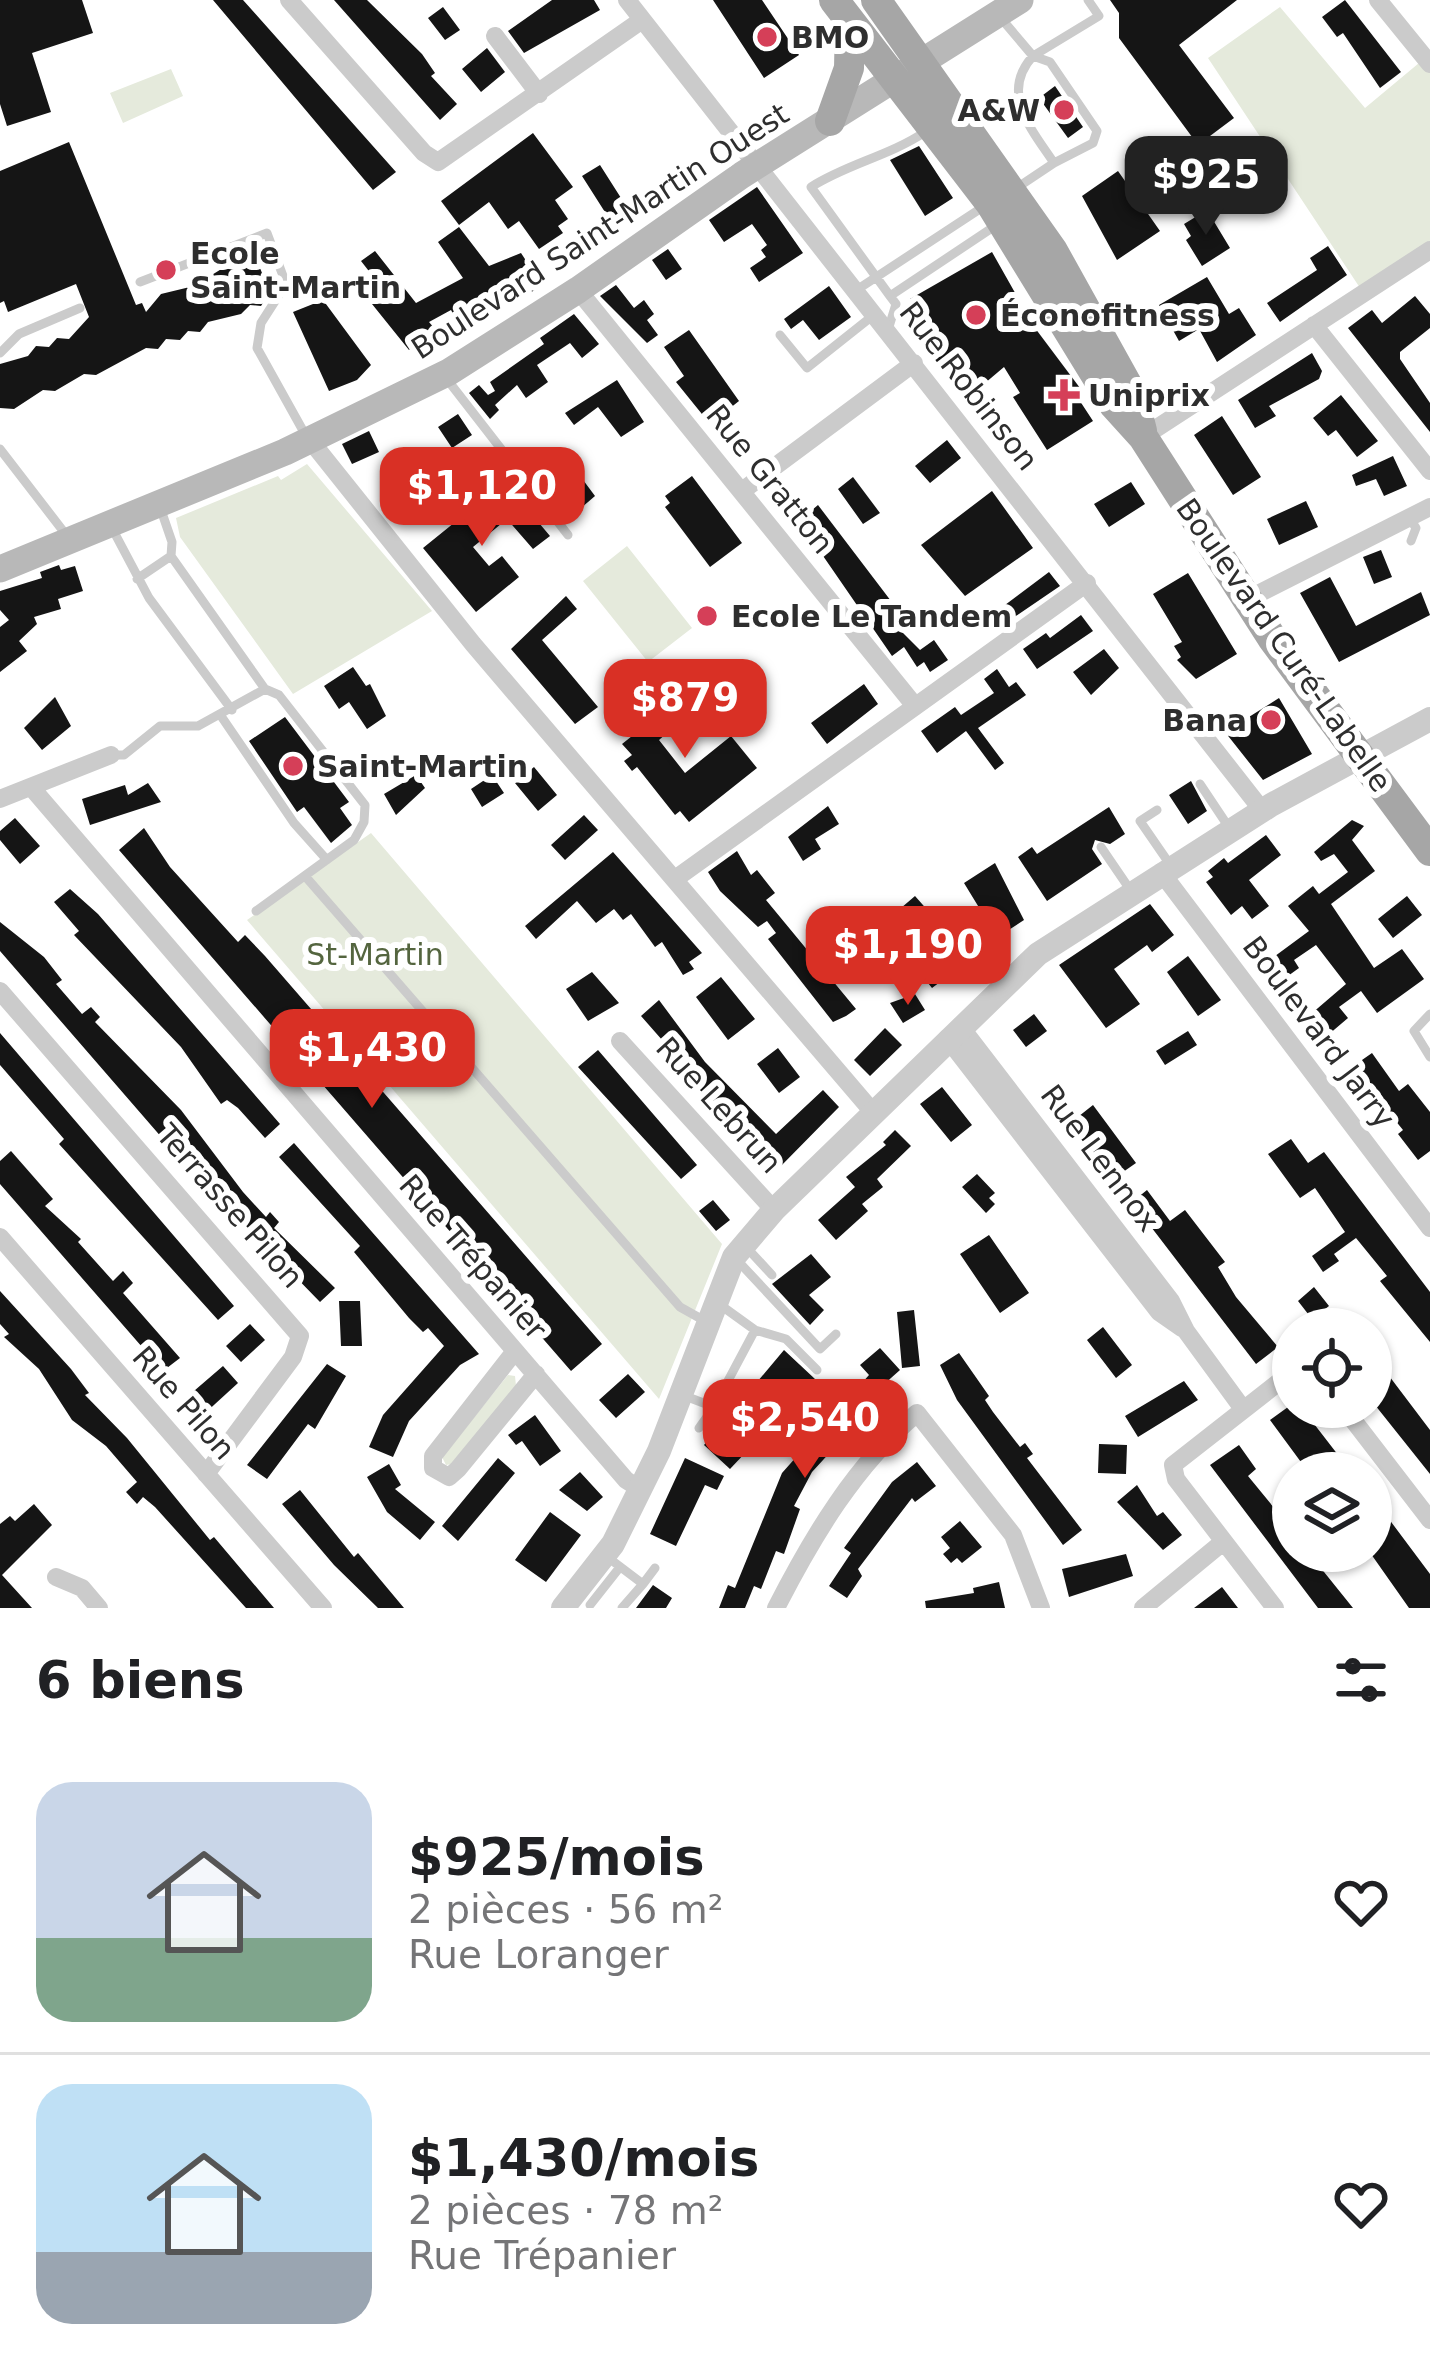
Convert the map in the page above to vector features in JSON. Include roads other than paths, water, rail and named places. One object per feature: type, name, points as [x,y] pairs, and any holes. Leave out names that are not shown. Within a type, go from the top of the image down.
[{"type":"main road","name":"Boulevard Curé-Labelle","points":[[876,0],[934,126],[1002,205]]},
{"type":"main road","name":"Boulevard Saint-Martin Ouest","points":[[0,569],[310,440],[444,374],[578,290],[757,166],[1009,7]]},
{"type":"main road","name":"Boulevard Curé-Labelle","points":[[842,10],[909,70],[1124,378],[1143,436],[1246,599],[1430,850]]},
{"type":"main road","points":[[830,121],[849,68],[842,10]]},
{"type":"street","points":[[289,0],[434,161],[453,156],[642,20]]},
{"type":"street","name":"Rue Robinson","points":[[627,0],[1262,810]]},
{"type":"street","points":[[1378,0],[1430,64]]},
{"type":"street","points":[[495,36],[539,94]]},
{"type":"street","points":[[1143,436],[1430,250]]},
{"type":"street","name":"Rue Gratton","points":[[578,290],[915,706]]},
{"type":"street","points":[[1314,325],[1430,471]]},
{"type":"street","points":[[742,491],[914,363]]},
{"type":"street","points":[[310,440],[459,626],[872,1111]]},
{"type":"street","points":[[1246,599],[1430,507]]},
{"type":"street","points":[[674,879],[915,706],[1063,612],[1087,583]]},
{"type":"street","points":[[580,1603],[613,1561],[739,1251],[774,1210],[1018,970],[1230,829],[1430,719]]},
{"type":"street","points":[[0,799],[111,755]]},
{"type":"street","name":"Rue Trépanier","points":[[31,787],[626,1480],[640,1489]]},
{"type":"street","name":"Boulevard Jarry","points":[[1166,869],[1430,1228]]},
{"type":"street","name":"Terrasse Pilon","points":[[0,991],[300,1336],[293,1357],[206,1474]]},
{"type":"street","name":"Rue Lennox","points":[[953,1032],[1159,1312],[1186,1331],[1243,1409]]},
{"type":"street","name":"Rue Lebrun","points":[[620,1041],[774,1210]]},
{"type":"street","name":"Rue Pilon","points":[[0,1237],[323,1608]]},
{"type":"street","points":[[515,1352],[433,1456],[433,1468],[449,1477],[458,1469],[536,1374]]},
{"type":"street","points":[[1272,1387],[1173,1465],[1177,1479],[1275,1608]]},
{"type":"street","points":[[776,1608],[815,1532],[892,1434],[917,1413],[1013,1534],[1041,1608]]},
{"type":"street","points":[[1359,1428],[1430,1520]]},
{"type":"street","points":[[1144,1608],[1223,1542]]},
{"type":"street","points":[[56,1577],[82,1588],[99,1608]]},
{"type":"lane","points":[[1054,163],[1018,105],[1019,81],[1033,56],[1099,16],[1088,0]]},
{"type":"lane","points":[[890,296],[1054,163],[1093,143],[1097,131],[1050,62],[1033,56],[1009,7]]},
{"type":"lane","points":[[888,330],[896,304],[812,187],[835,172],[892,153],[934,126]]},
{"type":"lane","points":[[855,290],[1002,205]]},
{"type":"lane","points":[[140,282],[267,233],[286,284],[261,323],[258,355],[310,440]]},
{"type":"lane","points":[[0,353],[19,334],[80,308]]},
{"type":"lane","points":[[780,334],[807,368],[874,314]]},
{"type":"lane","points":[[444,374],[568,535]]},
{"type":"lane","points":[[0,449],[70,541]]},
{"type":"lane","points":[[158,505],[170,535],[171,556],[265,689],[279,695],[365,805],[361,832],[256,911]]},
{"type":"lane","points":[[1409,518],[1416,528],[1411,541]]},
{"type":"lane","points":[[111,525],[136,579],[232,710]]},
{"type":"lane","points":[[136,579],[171,556]]},
{"type":"lane","points":[[111,755],[124,755],[160,726],[194,727],[221,716],[265,689]]},
{"type":"lane","points":[[221,716],[294,823],[326,860]]},
{"type":"lane","points":[[1200,784],[1230,829]]},
{"type":"lane","points":[[1157,810],[1140,821],[1166,869]]},
{"type":"lane","points":[[1101,847],[1131,891]]},
{"type":"lane","points":[[305,876],[680,1307],[712,1312],[786,1339],[817,1370]]},
{"type":"lane","points":[[1430,1014],[1414,1031],[1430,1057]]},
{"type":"lane","points":[[739,1251],[772,1275]]},
{"type":"lane","points":[[739,1251],[820,1349],[836,1334]]},
{"type":"lane","points":[[699,1428],[755,1330]]},
{"type":"lane","points":[[680,1394],[714,1407]]},
{"type":"lane","points":[[613,1561],[644,1584]]},
{"type":"lane","points":[[622,1608],[656,1568]]},
{"type":"place","name":"BMO","points":[[767,37]]},
{"type":"place","name":"A&W","points":[[1064,110]]},
{"type":"place","name":"Ecole Saint-Martin","points":[[166,270]]},
{"type":"place","name":"Éconofitness","points":[[976,315]]},
{"type":"place","name":"Uniprix","points":[[1064,395]]},
{"type":"place","name":"Ecole Le Tandem","points":[[707,616]]},
{"type":"place","name":"Bana","points":[[1271,720]]},
{"type":"place","name":"Saint-Martin","points":[[293,766]]},
{"type":"park label","name":"St-Martin","points":[[375,954]]}]
